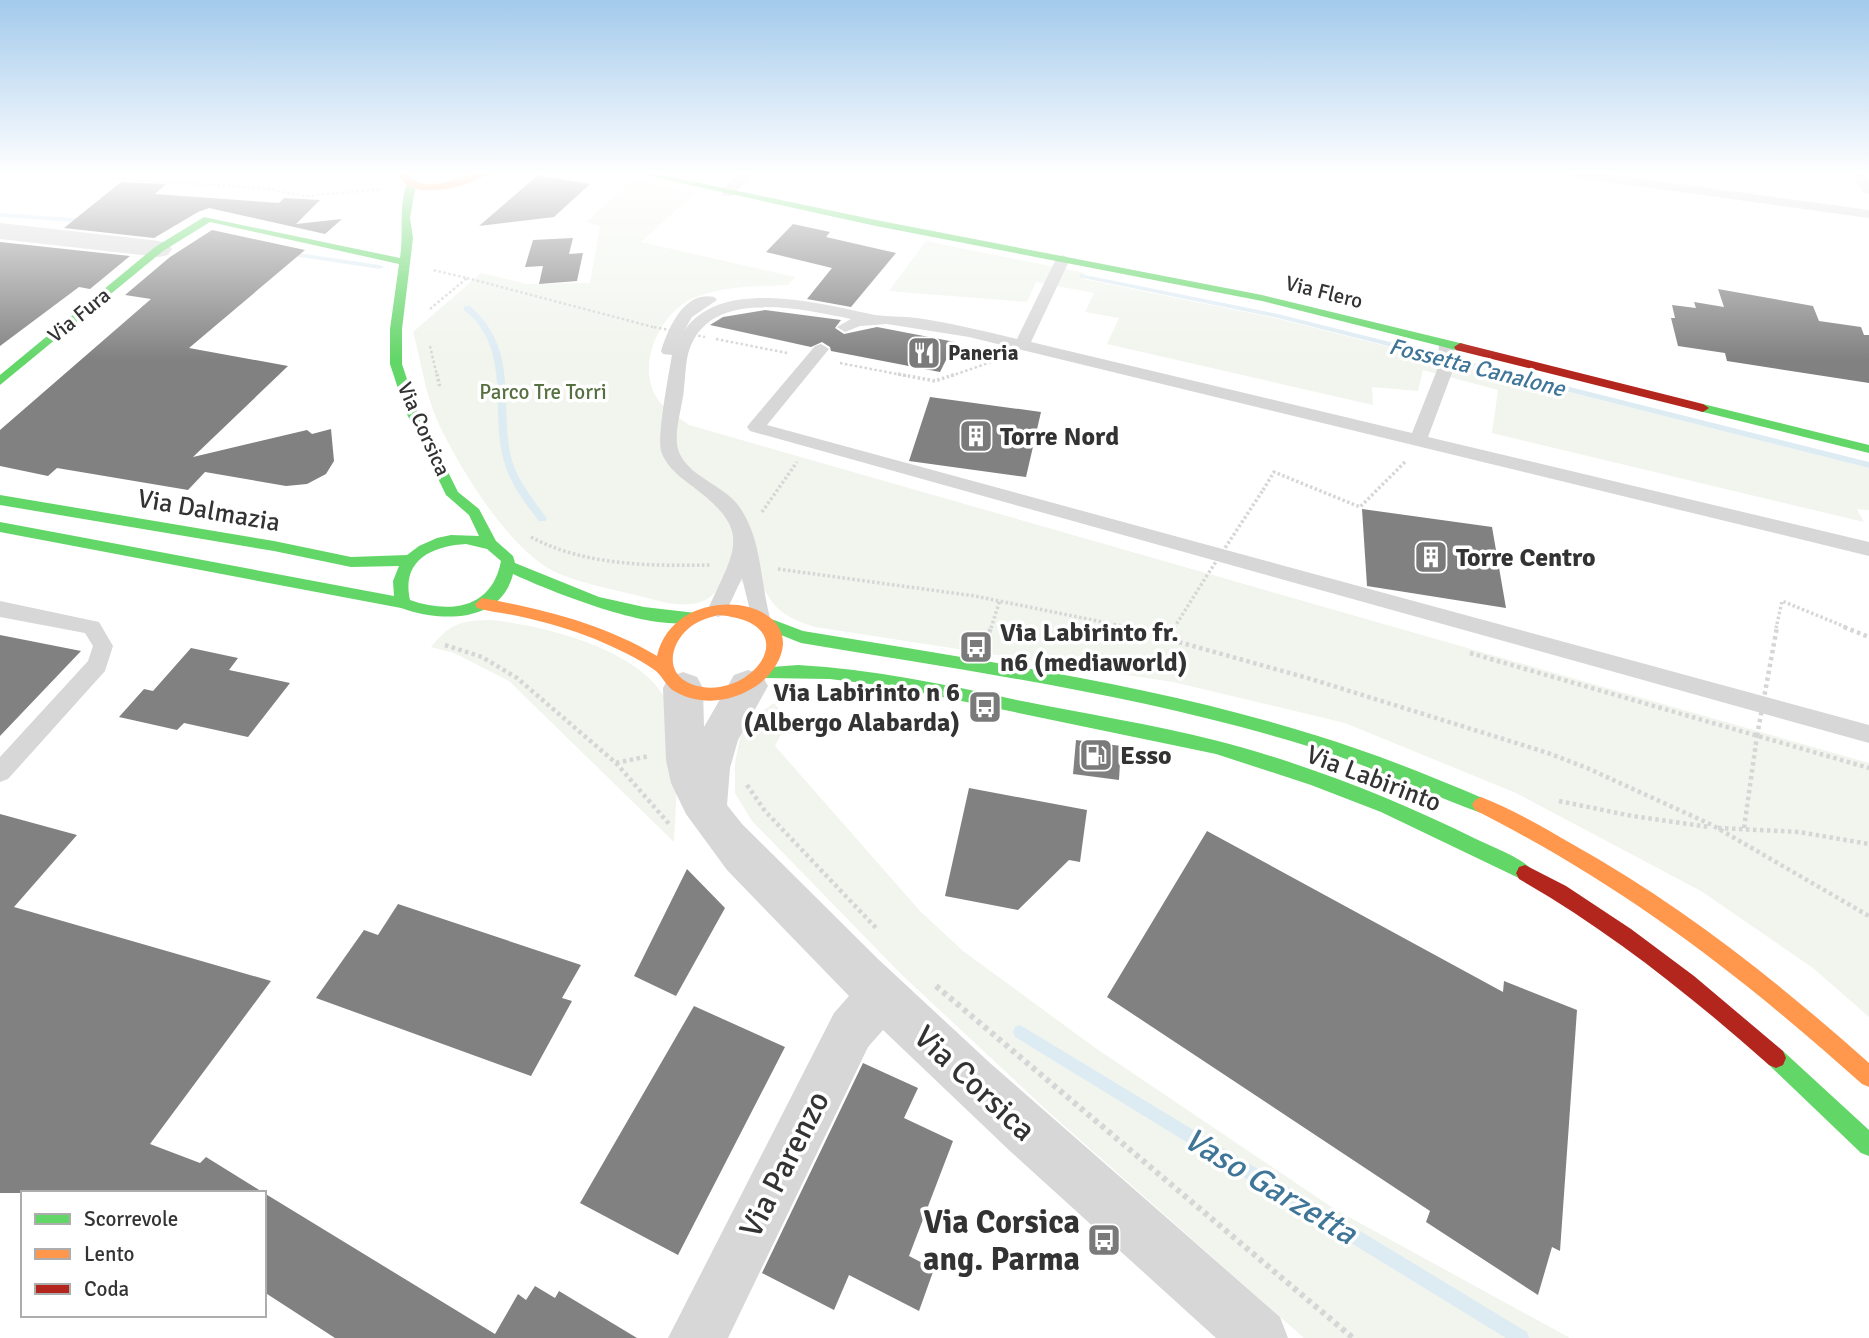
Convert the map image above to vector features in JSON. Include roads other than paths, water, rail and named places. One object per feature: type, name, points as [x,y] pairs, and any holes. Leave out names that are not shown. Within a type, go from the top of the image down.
[{"type":"main road","name":"Via Fura","points":[[0,381],[166,245],[182,235]]},
{"type":"main road","name":"Via Fura","points":[[283,235],[405,262]]},
{"type":"main road","name":"Via Corsica","points":[[407,235],[396,329],[396,364],[411,410],[453,495],[474,512],[490,543],[505,555],[509,566],[555,587],[658,617],[691,617],[718,609],[745,611],[763,620]]},
{"type":"main road","name":"Via Corsica","points":[[408,239],[410,235]]},
{"type":"main road","name":"Via Flero","points":[[919,235],[1059,267],[1262,298],[1869,449]]},
{"type":"main road","name":"Via Corsica","points":[[436,545],[453,495]]},
{"type":"main road","name":"Via Dalmazia","points":[[0,500],[274,546],[351,562],[409,560]]},
{"type":"main road","name":"Via Dalmazia","points":[[0,527],[403,603]]},
{"type":"main road","points":[[490,543],[472,540],[436,545],[423,550],[409,560],[403,571],[399,588],[403,603],[428,612],[465,611],[482,604],[502,587],[509,566]]},
{"type":"main road","points":[[482,604],[555,618],[620,640],[700,694],[719,695],[757,679],[771,664],[776,646],[775,638],[763,620]]},
{"type":"main road","name":"Via Corsica","points":[[674,678],[663,655],[668,640],[677,627],[691,617]]},
{"type":"main road","name":"Via Labirinto","points":[[763,620],[801,637],[1121,694],[1238,719],[1308,739],[1416,777],[1568,849],[1661,908],[1757,978],[1869,1077]]},
{"type":"main road","name":"Via Labirinto","points":[[757,679],[804,669],[878,678],[1181,739],[1303,775],[1430,825],[1542,882],[1639,945],[1739,1024],[1869,1145]]},
{"type":"street","points":[[53,235],[166,245]]},
{"type":"street","name":"Via Corsica","points":[[674,678],[692,783],[707,810],[734,845],[903,986],[1042,1145],[1259,1338]]},
{"type":"street","points":[[707,810],[706,776],[712,751],[757,679]]},
{"type":"street","name":"Via Parenzo","points":[[697,1338],[851,1031],[903,986]]},
{"type":"lane","points":[[1022,344],[1059,267]]},
{"type":"lane","points":[[677,381],[666,361],[679,320],[698,304],[720,296],[749,291],[842,301]]},
{"type":"lane","points":[[763,620],[753,597],[751,566],[743,538],[728,505],[671,457],[669,441],[684,341],[698,321],[717,309],[745,303],[809,307],[969,332],[1869,549]]},
{"type":"lane","points":[[809,307],[825,322]]},
{"type":"lane","points":[[845,327],[852,322],[874,318]]},
{"type":"lane","points":[[1022,344],[1060,339],[1139,358]]},
{"type":"lane","points":[[1418,439],[1445,370],[1447,345]]},
{"type":"lane","points":[[821,349],[756,427],[1869,734]]},
{"type":"lane","points":[[1442,445],[1485,441],[1573,462]]},
{"type":"lane","points":[[718,609],[737,565],[743,538]]},
{"type":"lane","points":[[0,609],[92,627],[103,646],[98,664],[0,772]]},
{"type":"waterway","name":"Vaso Garzetta","points":[[287,253],[380,267]]},
{"type":"waterway","name":"Fossetta Canalone","points":[[1083,276],[1278,316],[1869,465]]},
{"type":"waterway","name":"Vaso Garzetta","points":[[467,308],[482,323],[497,357],[508,462],[520,488],[542,519]]},
{"type":"waterway","name":"Vaso Garzetta","points":[[1020,1032],[1521,1338]]},
{"type":"place","name":"Paneria","points":[[924,353]]},
{"type":"place","name":"Torre Nord","points":[[976,436]]},
{"type":"place","name":"Torre Centro","points":[[1431,557]]},
{"type":"place","name":"Via Labirinto fr. n6 (mediaworld)","points":[[976,647]]},
{"type":"place","name":"Via Labirinto n 6 (Albergo Alabarda)","points":[[985,707]]},
{"type":"place","name":"Esso","points":[[1096,755]]},
{"type":"place","name":"Via Corsica ang. Parma","points":[[1104,1240]]},
{"type":"park label","name":"Parco Tre Torri","points":[[543,392]]}]
